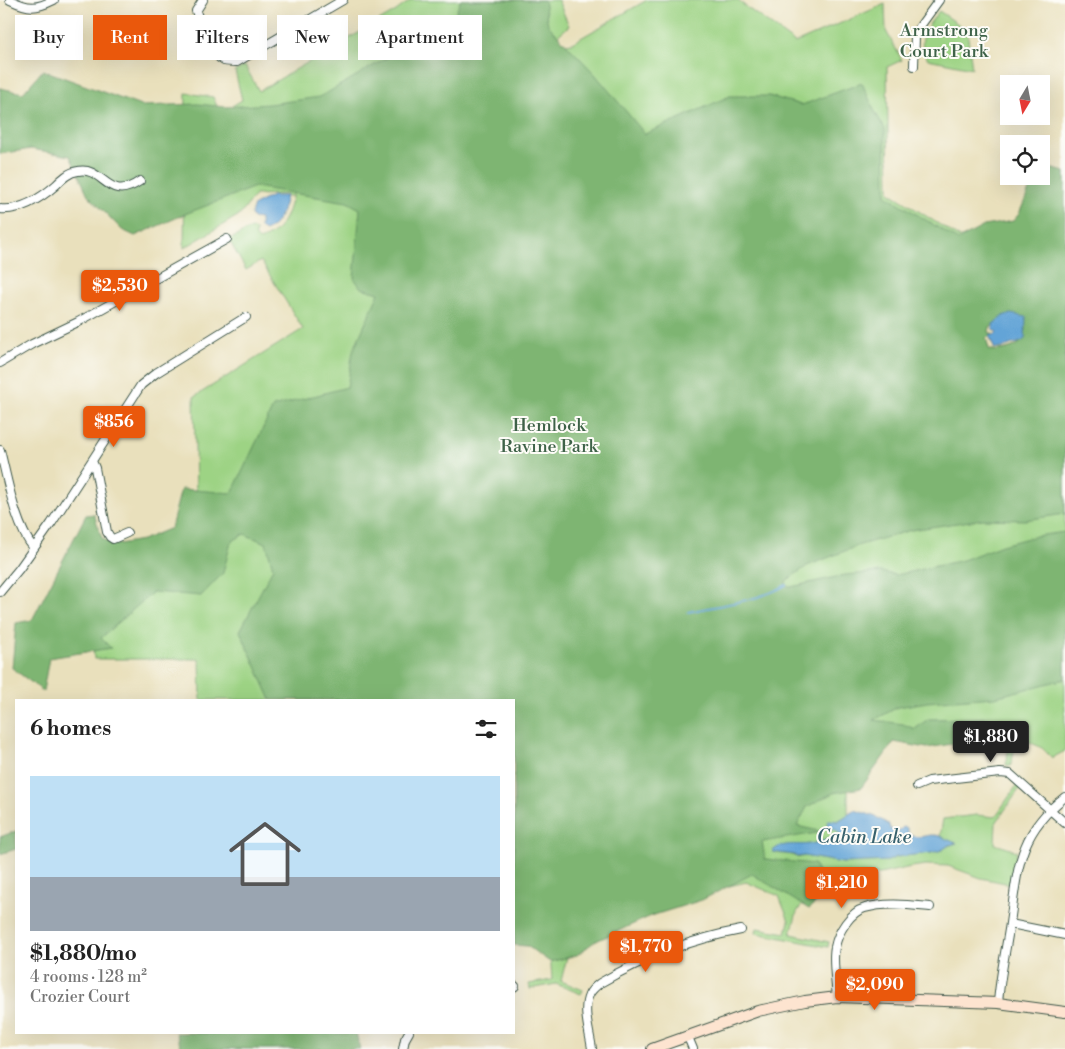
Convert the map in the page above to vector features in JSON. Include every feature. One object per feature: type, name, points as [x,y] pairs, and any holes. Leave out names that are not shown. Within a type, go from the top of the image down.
[{"type":"street","points":[[10,0],[22,6],[32,8],[54,0]]},
{"type":"street","points":[[203,0],[196,11],[200,26],[218,57],[226,62],[237,62],[344,0]]},
{"type":"street","points":[[914,66],[915,36],[939,0]]},
{"type":"street","points":[[0,209],[3,210],[33,202],[67,175],[80,170],[97,175],[107,185],[112,187],[129,188],[140,182]]},
{"type":"street","points":[[0,363],[227,239]]},
{"type":"street","points":[[0,592],[8,584],[51,524],[142,385],[156,373],[246,317]]},
{"type":"street","points":[[0,450],[13,503],[23,532],[34,548]]},
{"type":"street","points":[[92,461],[107,532],[110,538],[113,539],[128,533]]},
{"type":"street","points":[[917,786],[929,781],[1000,773],[1010,774],[1065,823]]},
{"type":"street","points":[[998,1003],[1000,974],[1016,881],[1024,850],[1034,828],[1049,809],[1065,797]]},
{"type":"street","points":[[837,997],[835,946],[852,915],[862,908],[876,906],[930,907]]},
{"type":"street","points":[[1010,924],[1065,935]]},
{"type":"street","points":[[592,1049],[587,1002],[589,995],[600,982],[680,947],[724,933],[741,930]]},
{"type":"street","points":[[652,1049],[758,1011],[805,1001],[837,997],[998,1003],[1065,1012]]},
{"type":"street","points":[[403,1049],[404,1039],[408,1034]]},
{"type":"street","points":[[688,1037],[693,1049]]},
{"type":"green space","name":"Hemlock Ravine Park","points":[[411,0],[558,0],[569,26],[544,47],[572,43],[647,0],[737,0],[795,43],[885,4],[886,31],[902,60],[887,67],[889,192],[1033,285],[1065,237],[1065,751],[1052,758],[1042,748],[1017,736],[1011,766],[1006,765],[1010,736],[990,737],[921,729],[854,758],[848,791],[848,815],[837,821],[828,820],[827,827],[833,828],[840,832],[840,834],[805,845],[781,846],[772,851],[793,855],[798,858],[804,856],[843,863],[888,861],[896,857],[931,853],[956,843],[940,837],[943,819],[977,815],[995,817],[1017,785],[1020,788],[996,823],[995,844],[1017,851],[1010,884],[981,878],[948,866],[926,865],[880,874],[828,876],[810,892],[797,912],[791,934],[829,942],[828,947],[756,933],[757,928],[786,933],[789,921],[779,896],[746,882],[721,888],[569,949],[561,981],[583,990],[581,994],[556,984],[530,989],[529,984],[552,980],[550,950],[515,699],[201,699],[200,659],[94,659],[91,586],[197,539],[194,397],[303,329],[261,261],[246,270],[229,240],[251,228],[256,230],[255,235],[259,240],[273,233],[286,216],[293,194],[289,197],[285,194],[255,195],[241,214],[184,248],[186,93],[213,97],[220,113],[242,100],[235,71],[245,66],[259,91],[312,60],[348,60],[348,39],[358,33],[358,60],[482,60],[482,15],[389,15]],"holes":[[[998,320],[1021,342],[1006,349],[989,349],[986,338],[993,334],[989,332],[990,327]]]},
{"type":"green space","name":"Hemlock Ravine Park","points":[[461,0],[544,0],[548,25],[594,73],[645,134],[730,96],[769,96],[802,105],[862,83],[885,129],[886,195],[958,240],[984,226],[1013,221],[1019,214],[1031,185],[1050,185],[1050,168],[1065,172],[1065,514],[1025,520],[983,519],[911,530],[860,545],[807,566],[786,581],[786,585],[791,587],[845,575],[881,572],[896,575],[963,560],[1002,545],[1036,536],[1065,532],[1065,679],[995,697],[927,702],[898,707],[874,720],[903,724],[915,729],[928,719],[988,718],[994,730],[990,738],[927,748],[894,742],[861,788],[833,793],[807,807],[797,826],[823,832],[762,842],[765,859],[814,864],[828,893],[809,909],[752,874],[702,900],[651,916],[594,942],[577,955],[550,962],[527,946],[515,945],[515,699],[271,699],[240,631],[273,568],[266,543],[244,534],[231,542],[223,573],[201,596],[153,592],[101,638],[111,648],[49,658],[43,691],[12,668],[16,623],[32,620],[86,515],[94,514],[102,538],[113,545],[142,540],[171,528],[181,489],[232,493],[273,407],[347,387],[353,351],[379,293],[361,288],[354,278],[360,209],[347,202],[255,187],[135,236],[122,230],[88,195],[70,156],[31,149],[0,154],[0,88],[23,93],[43,70],[141,106],[198,104],[225,107],[269,104],[320,97],[383,60],[482,60],[482,15],[455,15]],"holes":[[[998,320],[1021,342],[1006,349],[989,349],[986,338],[993,335],[989,332],[990,327]]]},
{"type":"green space","name":"Armstrong Court Park","points":[[939,11],[967,30],[972,68],[928,59],[923,46],[924,34]]},
{"type":"green space","points":[[15,831],[15,849],[0,854],[0,837]]},
{"type":"green space","points":[[176,1034],[356,1034],[360,1049],[182,1049]]},
{"type":"water","points":[[272,196],[286,196],[282,212],[277,221],[265,231],[260,228],[260,219],[253,218],[251,214],[254,205]]},
{"type":"water","points":[[1011,314],[1026,317],[1025,339],[1019,343],[999,349],[994,348],[989,335],[994,335],[997,332],[993,330],[993,324],[1005,315]]},
{"type":"water","name":"Cabin Lake","points":[[855,810],[880,819],[889,825],[890,829],[899,831],[903,827],[907,828],[909,835],[920,837],[936,835],[957,843],[931,853],[896,857],[888,861],[843,863],[772,852],[780,846],[810,844],[833,837],[840,833],[833,828],[828,830],[828,820],[838,821]]},
{"type":"waterway","points":[[688,612],[751,599],[786,585]]}]
